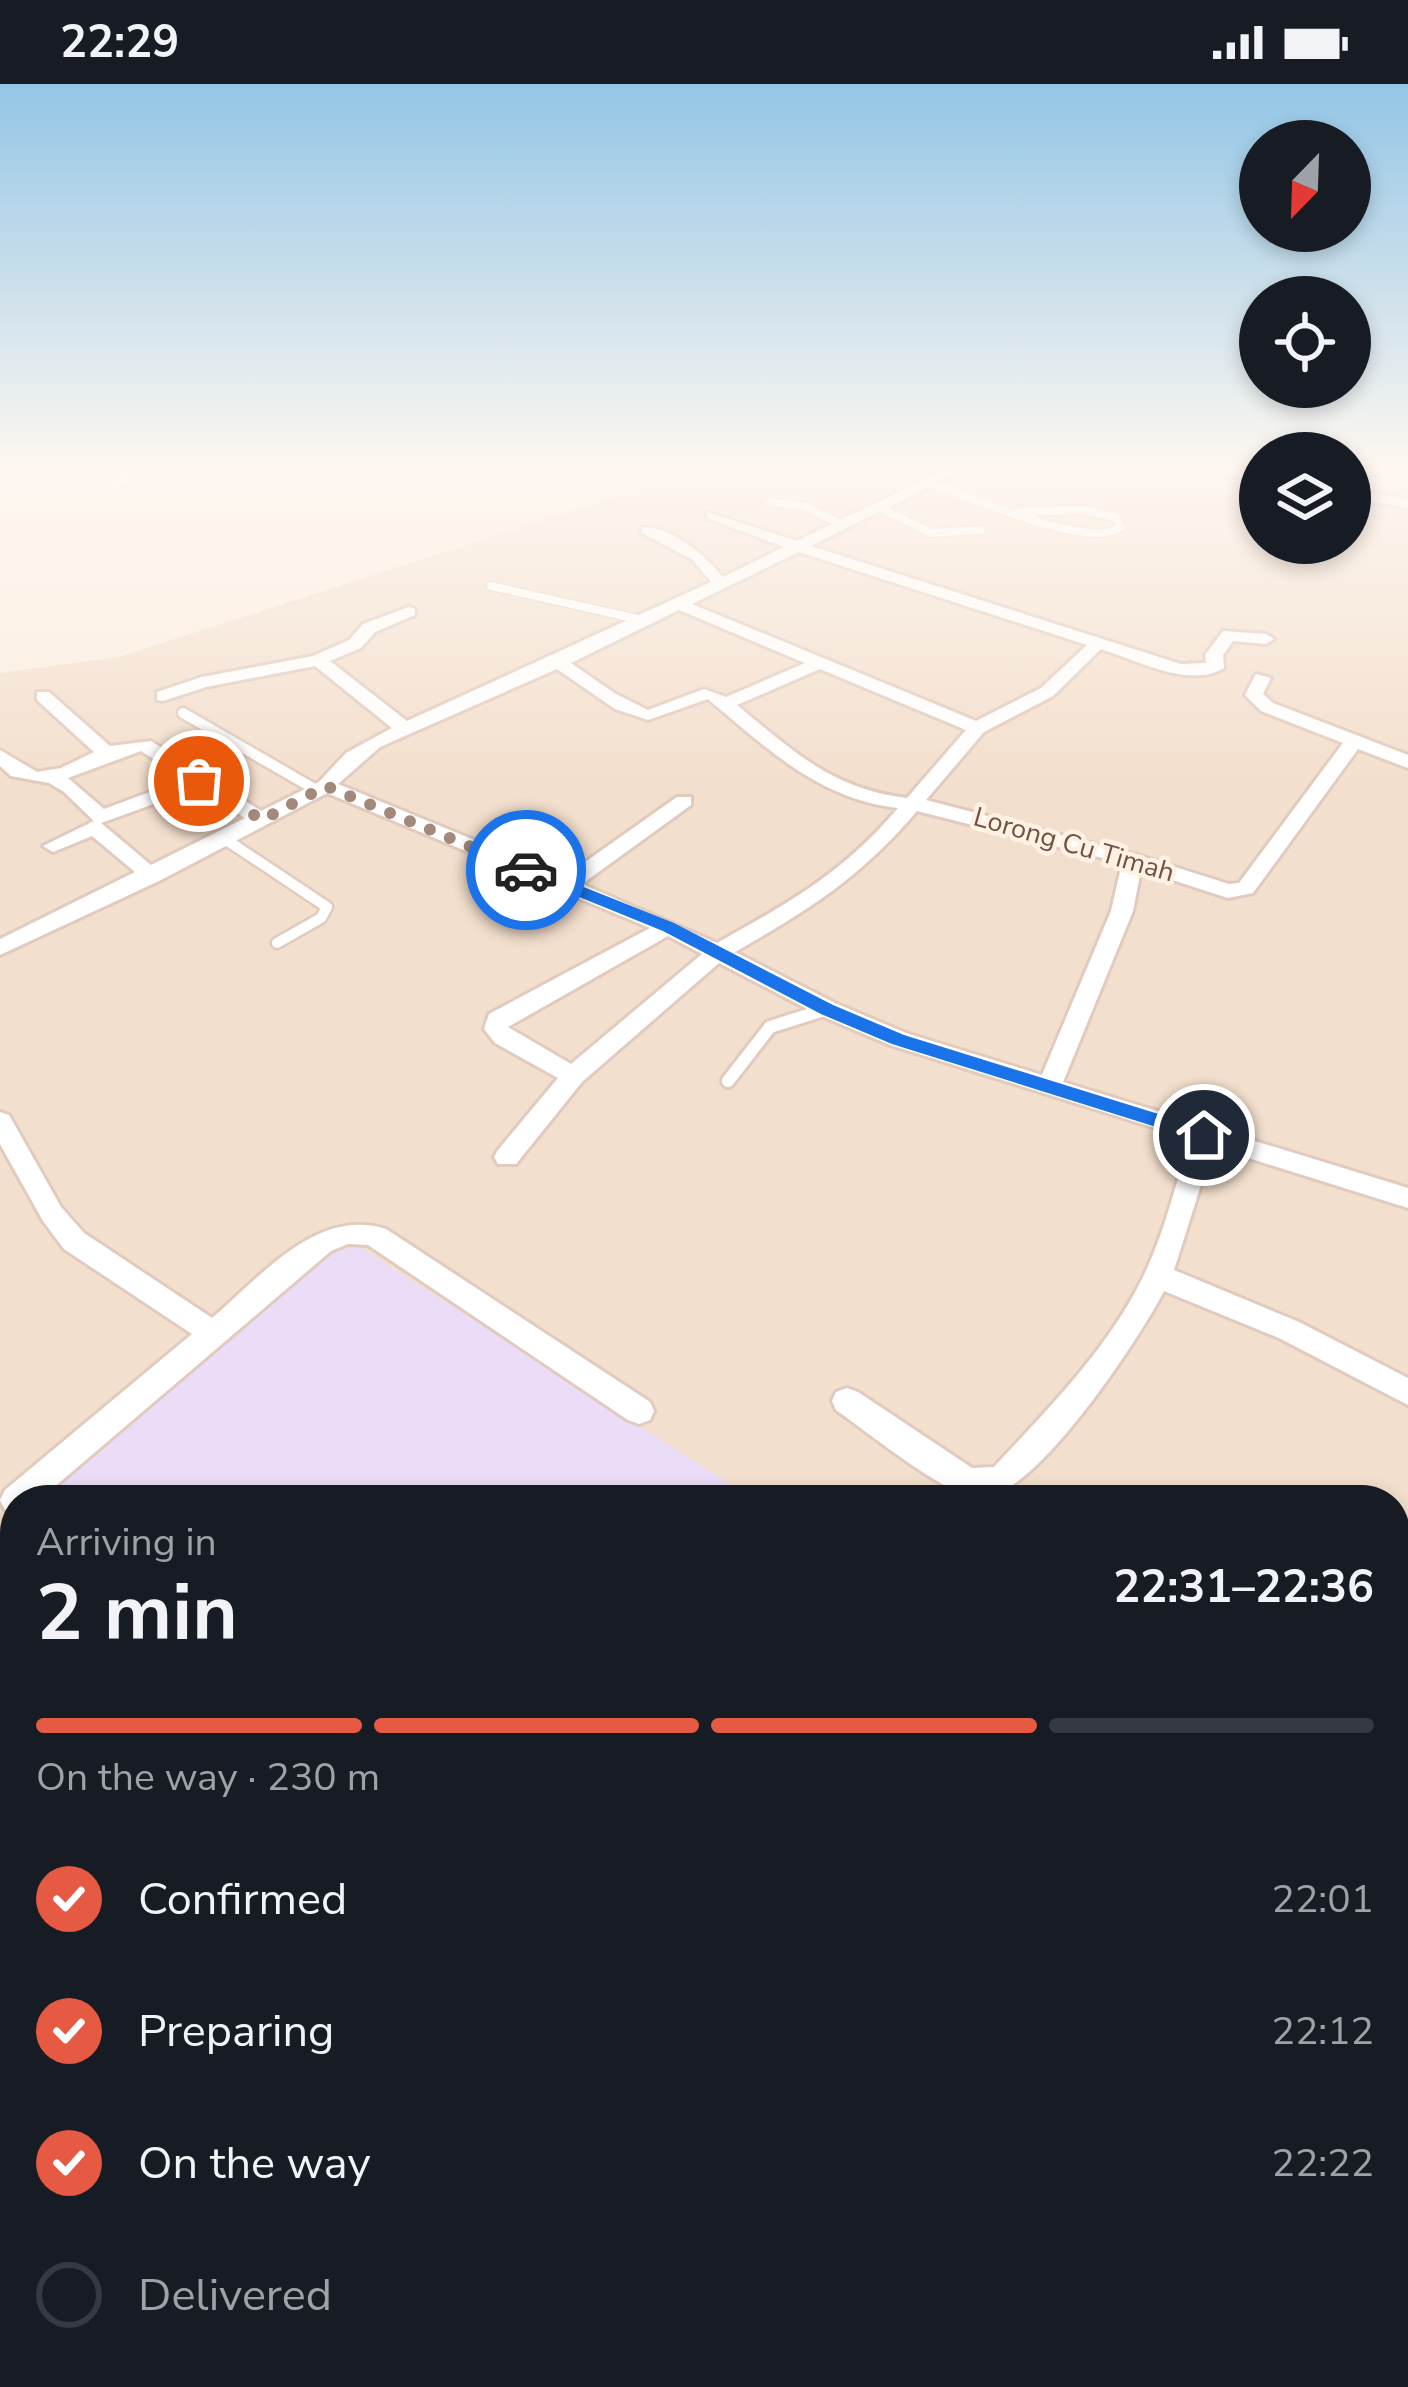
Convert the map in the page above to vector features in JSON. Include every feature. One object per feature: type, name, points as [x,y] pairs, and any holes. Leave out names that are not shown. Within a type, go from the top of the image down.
[{"type":"street","points":[[712,573],[719,582]]},
{"type":"street","points":[[0,948],[322,789],[353,757],[404,728],[559,662],[737,573]]},
{"type":"street","points":[[880,573],[1097,644],[1204,671],[1218,666],[1214,655],[1227,637],[1245,633],[1266,639]]},
{"type":"street","points":[[680,604],[977,728]]},
{"type":"street","points":[[163,696],[202,682],[318,660],[356,644],[369,628],[409,611]]},
{"type":"street","points":[[507,1157],[574,1076],[718,952],[842,879],[869,855],[977,728],[1047,692],[1097,644]]},
{"type":"street","points":[[318,660],[404,728]]},
{"type":"street","points":[[559,662],[641,715],[659,713],[700,693],[727,703],[817,664]]},
{"type":"street","points":[[1262,678],[1254,695],[1262,703],[1408,763]]},
{"type":"street","points":[[44,696],[106,753]]},
{"type":"street","name":"Lorong Cu Timah","points":[[727,703],[809,773],[862,796],[910,803],[1133,860],[1237,892],[1246,888],[1353,743]]},
{"type":"street","points":[[0,756],[19,777],[52,777],[106,753],[144,745],[262,820]]},
{"type":"street","points":[[52,777],[101,817],[199,781]]},
{"type":"street","points":[[322,789],[668,927],[827,1010],[898,1040],[1408,1198]]},
{"type":"street","points":[[565,886],[684,801]]},
{"type":"street","points":[[52,846],[94,827],[152,876]]},
{"type":"street","points":[[1048,1087],[1121,911],[1133,860]]},
{"type":"street","points":[[574,1076],[503,1037],[496,1029],[497,1020],[668,927]]},
{"type":"street","points":[[0,1121],[10,1163],[74,1241],[213,1333]]},
{"type":"street","points":[[847,1401],[962,1479],[993,1484],[1080,1395],[1117,1347],[1158,1276],[1204,1135]]},
{"type":"street","points":[[34,1485],[320,1243],[358,1232],[376,1237],[639,1411]]},
{"type":"street","points":[[1158,1276],[1289,1330],[1408,1392]]},
{"type":"lane","points":[[490,586],[647,621]]},
{"type":"lane","points":[[183,713],[322,789]]},
{"type":"lane","points":[[225,839],[327,907],[325,915],[277,943]]},
{"type":"lane","points":[[728,1081],[770,1028],[827,1010]]},
{"type":"shaded area","points":[[378,573],[1408,573],[1408,1485],[0,1485],[0,673],[119,657]]},
{"type":"shaded area","points":[[339,1234],[732,1485],[57,1485]]},
{"type":"way so far","points":[[199,781],[262,820],[326,786],[526,870]]},
{"type":"route","points":[[526,870],[668,927],[827,1010],[898,1040],[1204,1135]]}]
